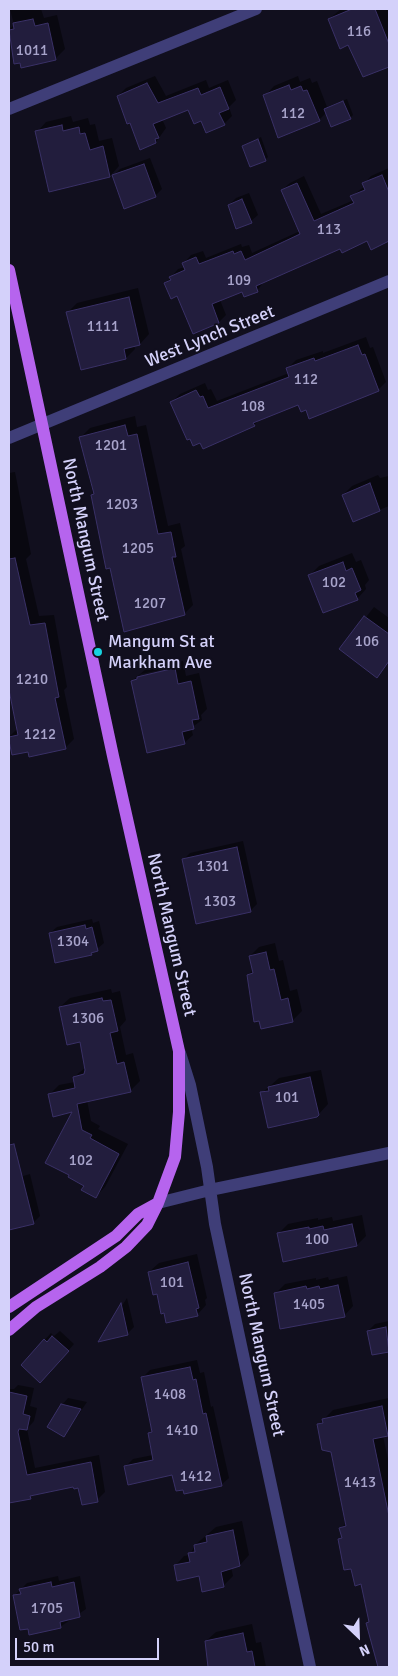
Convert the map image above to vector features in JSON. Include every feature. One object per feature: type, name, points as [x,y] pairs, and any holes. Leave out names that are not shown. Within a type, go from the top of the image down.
[{"type":"main road","name":"North Mangum Street","points":[[9,270],[113,756],[180,1051],[175,1157],[158,1203],[147,1225],[126,1246],[100,1267],[36,1307],[9,1330]]},
{"type":"main road","points":[[9,1307],[116,1236],[138,1214],[158,1203]]},
{"type":"street","points":[[9,109],[256,9]]},
{"type":"street","name":"West Lynch Street","points":[[9,438],[389,281]]},
{"type":"street","name":"North Mangum Street","points":[[180,1051],[190,1085],[207,1166],[210,1190],[310,1667]]},
{"type":"street","points":[[158,1203],[210,1190],[389,1153]]},
{"type":"building","points":[[352,9],[375,9],[389,44],[389,67],[363,77],[348,45],[340,49],[328,19]]},
{"type":"building","points":[[33,19],[35,26],[48,23],[56,60],[21,68],[20,63],[14,64],[9,30],[14,29],[13,23]]},
{"type":"building","points":[[147,83],[158,103],[198,88],[201,95],[220,87],[229,109],[219,113],[225,125],[206,133],[201,121],[194,124],[188,110],[153,124],[159,138],[155,139],[156,143],[140,150],[130,123],[127,124],[117,96]]},
{"type":"building","points":[[289,85],[291,90],[301,86],[303,91],[307,90],[320,121],[278,138],[263,95]]},
{"type":"building","points":[[343,101],[351,119],[331,127],[324,109]]},
{"type":"building","points":[[62,125],[63,131],[79,127],[80,134],[85,133],[90,150],[103,146],[110,177],[49,192],[35,131]]},
{"type":"building","points":[[258,139],[266,161],[250,167],[242,146]]},
{"type":"building","points":[[144,164],[156,197],[124,209],[112,175]]},
{"type":"building","points":[[382,175],[389,192],[389,241],[371,250],[367,241],[342,253],[340,249],[256,286],[258,292],[244,297],[242,292],[212,304],[219,323],[193,334],[177,296],[171,299],[164,283],[171,280],[169,277],[185,270],[182,263],[196,257],[199,264],[233,251],[234,254],[241,251],[245,260],[300,234],[281,190],[297,183],[314,221],[354,203],[350,196],[365,190],[362,183]]},
{"type":"building","points":[[242,199],[252,223],[236,229],[228,205]]},
{"type":"building","points":[[129,297],[140,345],[124,349],[126,359],[81,370],[66,312]]},
{"type":"building","points":[[358,345],[362,355],[365,354],[379,391],[309,419],[306,410],[301,412],[298,405],[253,423],[255,426],[203,449],[200,443],[193,446],[190,439],[187,440],[170,402],[196,390],[200,397],[203,396],[208,408],[289,377],[286,368],[314,358],[315,361]]},
{"type":"building","points":[[125,425],[128,436],[137,434],[158,534],[171,532],[176,557],[172,557],[185,615],[124,632],[110,568],[106,569],[91,495],[94,494],[79,437]]},
{"type":"building","points":[[370,483],[380,511],[353,522],[342,495]]},
{"type":"building","points":[[15,558],[30,625],[45,623],[59,697],[55,698],[66,749],[29,757],[28,752],[12,755],[9,741],[9,737],[18,735],[9,690],[9,559]]},
{"type":"building","points":[[343,562],[346,571],[352,568],[361,590],[355,593],[358,600],[323,613],[308,575]]},
{"type":"building","points":[[364,616],[389,634],[389,661],[377,678],[339,649]]},
{"type":"building","points":[[175,668],[178,684],[191,681],[199,719],[192,720],[194,729],[182,732],[185,744],[147,753],[131,681],[137,679],[137,677]]},
{"type":"building","points":[[237,847],[251,912],[196,924],[182,859]]},
{"type":"building","points":[[85,925],[86,929],[92,927],[98,951],[91,953],[92,955],[55,963],[49,933]]},
{"type":"building","points":[[266,952],[270,970],[274,969],[281,1000],[288,998],[293,1022],[261,1029],[259,1021],[254,1022],[247,975],[253,973],[249,956]]},
{"type":"building","points":[[102,998],[103,1001],[111,1000],[118,1031],[110,1033],[117,1064],[124,1062],[131,1092],[77,1104],[82,1130],[92,1135],[90,1138],[119,1154],[96,1198],[81,1190],[84,1186],[68,1177],[69,1175],[45,1163],[72,1112],[53,1117],[48,1094],[75,1088],[73,1077],[84,1074],[85,1070],[80,1042],[67,1045],[59,1007]]},
{"type":"building","points":[[310,1077],[319,1115],[268,1128],[260,1092],[269,1091],[268,1087]]},
{"type":"building","points":[[14,1144],[34,1224],[9,1230],[9,1145]]},
{"type":"building","points":[[352,1224],[357,1246],[283,1262],[277,1233],[323,1226],[324,1230]]},
{"type":"building","points":[[188,1262],[199,1308],[196,1309],[198,1316],[166,1323],[164,1313],[161,1314],[157,1294],[153,1295],[148,1272]]},
{"type":"building","points":[[338,1285],[345,1317],[280,1329],[274,1293],[306,1286],[307,1289],[319,1286],[320,1289]]},
{"type":"building","points":[[121,1303],[128,1335],[98,1342]]},
{"type":"building","points":[[386,1327],[389,1352],[372,1355],[367,1331]]},
{"type":"building","points":[[52,1336],[69,1351],[40,1383],[21,1365],[44,1339],[47,1342]]},
{"type":"building","points":[[190,1367],[193,1380],[196,1379],[203,1414],[206,1413],[222,1486],[184,1494],[183,1490],[176,1491],[172,1475],[128,1485],[124,1466],[153,1460],[148,1433],[152,1432],[141,1377]]},
{"type":"building","points":[[9,1392],[27,1396],[23,1414],[30,1416],[27,1430],[19,1429],[18,1432],[27,1475],[91,1462],[98,1502],[82,1505],[78,1488],[74,1489],[73,1487],[30,1496],[31,1499],[9,1503]]},
{"type":"building","points":[[61,1404],[81,1409],[64,1437],[47,1427]]},
{"type":"building","points":[[382,1406],[388,1436],[373,1439],[389,1516],[389,1667],[378,1667],[366,1623],[369,1622],[361,1584],[355,1586],[351,1569],[344,1570],[338,1539],[342,1538],[339,1528],[346,1526],[331,1452],[322,1450],[317,1424],[323,1423],[322,1419]]},
{"type":"building","points":[[233,1530],[240,1566],[221,1572],[224,1587],[202,1592],[199,1576],[177,1581],[174,1565],[190,1562],[188,1553],[195,1552],[194,1545],[207,1542],[206,1536]]},
{"type":"building","points":[[51,1582],[52,1587],[74,1582],[80,1617],[60,1622],[61,1628],[29,1635],[28,1629],[20,1630],[13,1595],[21,1594],[19,1589]]},
{"type":"building","points":[[243,1633],[247,1652],[252,1651],[255,1667],[208,1667],[205,1641]]},
{"type":"place","name":"Mangum St at Markham Ave","points":[[98,652]]}]
